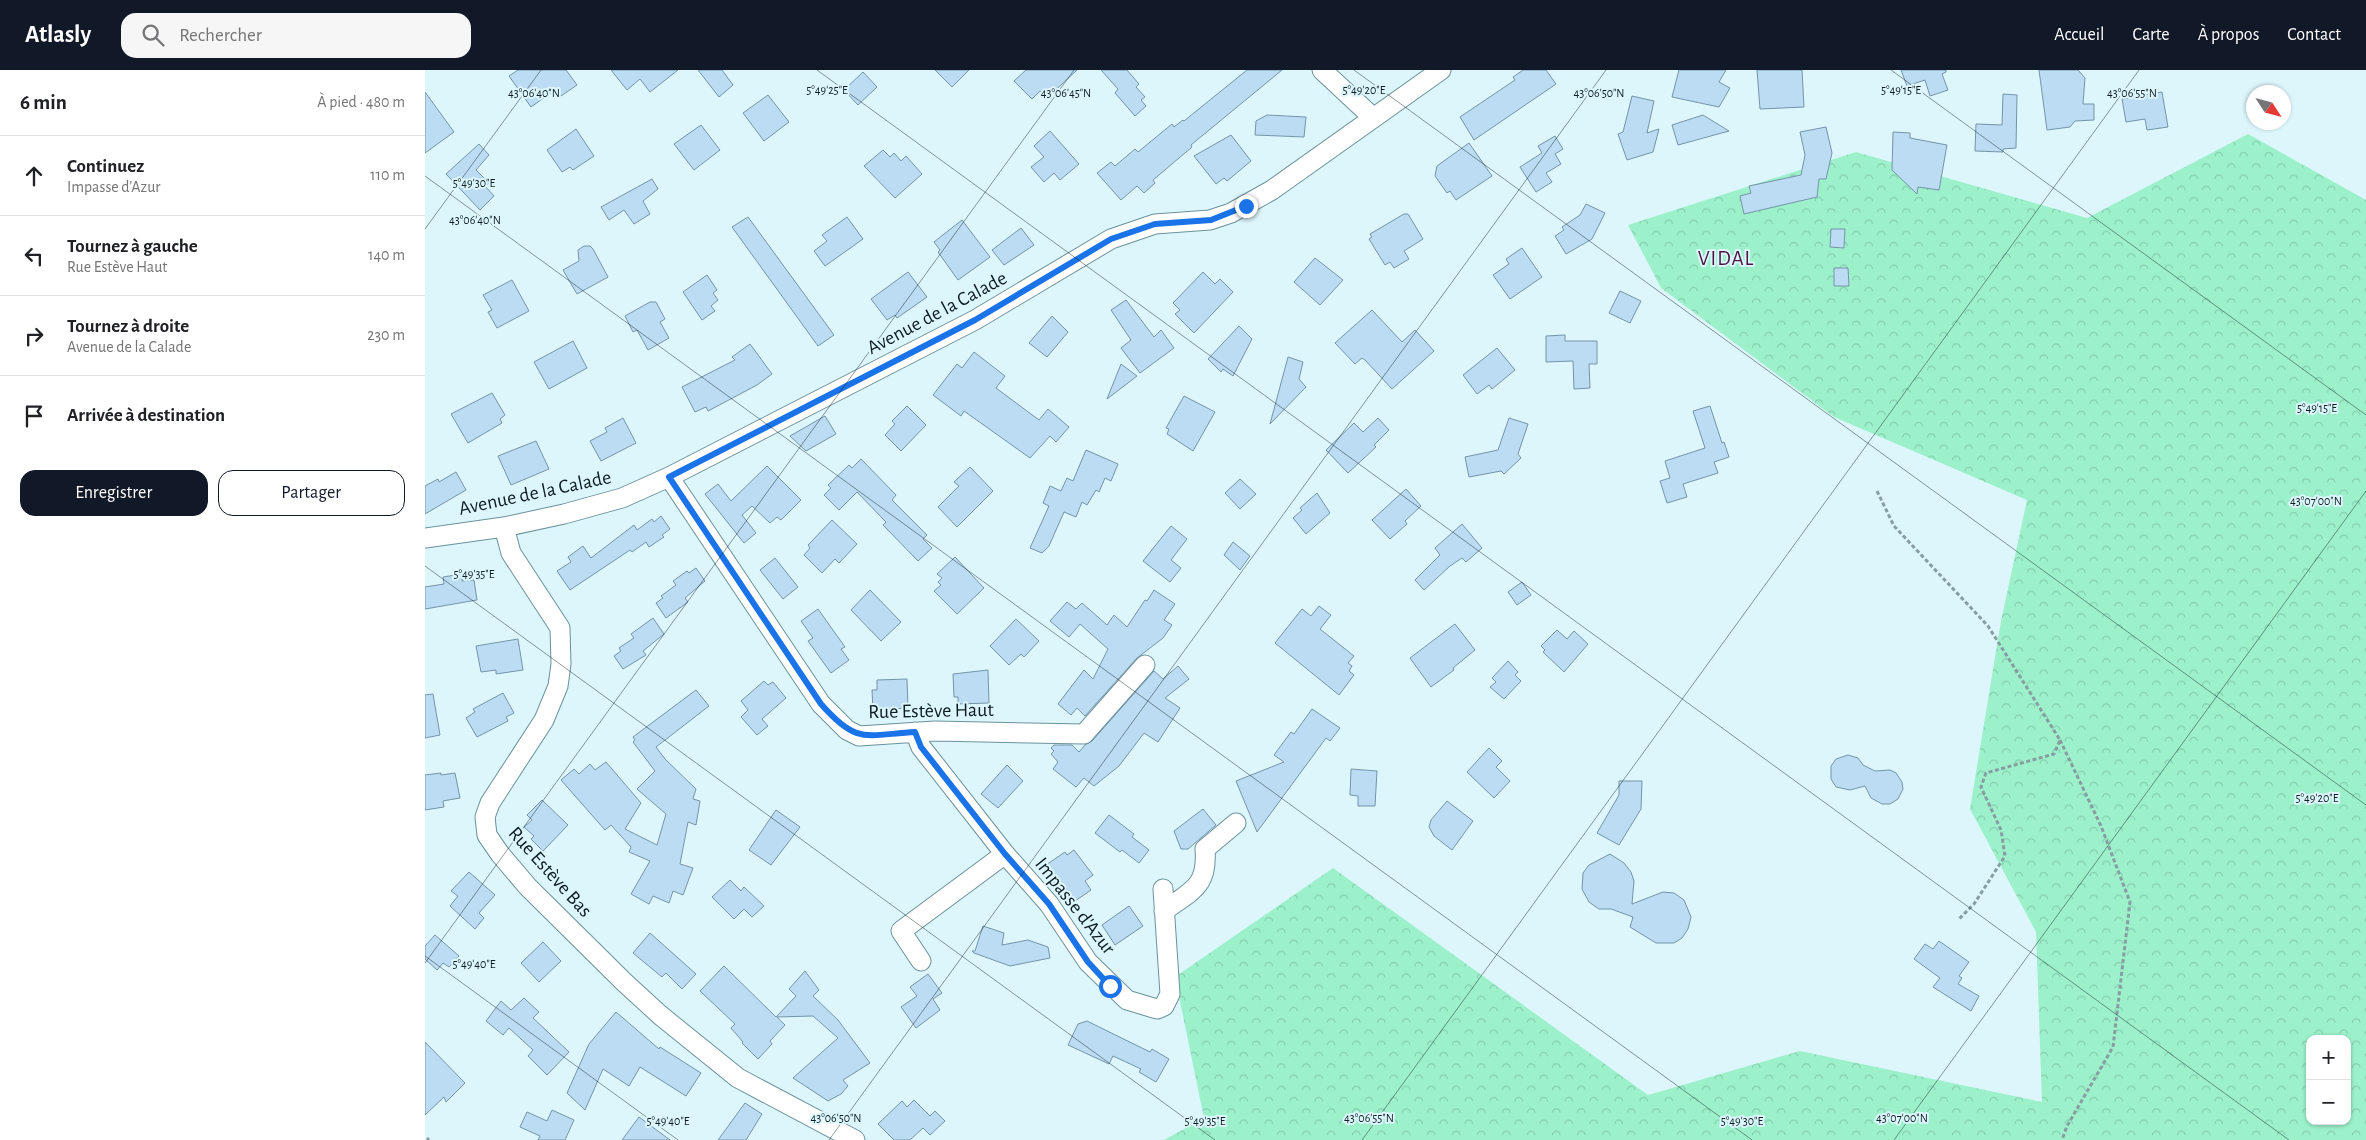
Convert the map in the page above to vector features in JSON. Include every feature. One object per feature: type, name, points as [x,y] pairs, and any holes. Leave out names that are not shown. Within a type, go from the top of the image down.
[{"type":"street","points":[[1322,70],[1372,119]]},
{"type":"street","name":"Avenue de la Calade","points":[[425,537],[504,527],[563,514],[622,498],[669,477],[975,320],[1111,239],[1155,224],[1211,220],[1246,206],[1441,70]]},
{"type":"street","name":"Rue Estève Haut","points":[[669,477],[821,704],[835,721],[859,736],[935,731],[1084,734],[1145,664]]},
{"type":"street","name":"Rue Estève Bas","points":[[504,527],[511,553],[560,628],[561,664],[558,686],[544,720],[490,803],[485,817],[487,834],[500,854],[529,887],[582,942],[660,1015],[738,1078],[855,1140]]},
{"type":"street","name":"Impasse d'Azur","points":[[915,732],[921,747],[1005,854],[1049,904],[1088,962],[1110,986],[1127,1000],[1144,1007],[1157,1009],[1164,1006],[1170,994],[1163,889]]},
{"type":"street","points":[[1164,911],[1199,884],[1207,868],[1205,849],[1236,823]]},
{"type":"street","name":"Impasse d'Azur","points":[[921,961],[901,931],[1005,854]]},
{"type":"path","points":[[1877,491],[1894,526],[1988,626],[2060,740],[2101,826],[2130,902],[2113,1047],[2067,1126],[2062,1140]]},
{"type":"path","points":[[1959,919],[1974,904],[2005,856],[2001,830],[1981,787],[1986,773],[2054,754],[2060,740]]},
{"type":"green space","points":[[2248,134],[2366,200],[2366,1140],[1164,1140],[1204,1118],[1175,977],[1333,868],[1648,1095],[1800,1051],[2042,1102],[2036,932],[1970,809],[2001,621],[2027,500],[1834,417],[1661,288],[1628,225],[1856,152],[2087,218]]},
{"type":"building","points":[[518,70],[566,70],[577,85],[561,96],[556,89],[531,107],[509,76]]},
{"type":"building","points":[[611,70],[678,70],[650,92],[640,79],[627,90]]},
{"type":"building","points":[[698,70],[722,70],[733,85],[719,97]]},
{"type":"building","points":[[935,70],[969,70],[952,87]]},
{"type":"building","points":[[1026,70],[1077,70],[1047,98],[1040,91],[1032,99],[1014,81]]},
{"type":"building","points":[[1101,70],[1127,70],[1139,84],[1136,87],[1145,97],[1141,100],[1146,106],[1135,116],[1115,93],[1118,89]]},
{"type":"building","points":[[1247,70],[1282,70],[1191,145],[1192,147],[1153,180],[1155,183],[1144,193],[1137,186],[1121,200],[1097,173],[1111,162],[1115,166],[1135,149],[1138,152],[1172,124],[1174,127],[1184,121]]},
{"type":"building","points":[[1523,70],[1546,70],[1556,84],[1474,140],[1460,117],[1515,80],[1513,77]]},
{"type":"building","points":[[1679,70],[1726,70],[1719,82],[1730,88],[1719,107],[1672,97]]},
{"type":"building","points":[[1757,70],[1802,70],[1804,107],[1760,109]]},
{"type":"building","points":[[1901,70],[1946,70],[1942,74],[1948,90],[1930,96],[1925,80],[1907,86]]},
{"type":"building","points":[[2039,70],[2078,70],[2085,78],[2083,104],[2094,104],[2094,120],[2075,121],[2070,127],[2047,130]]},
{"type":"building","points":[[863,72],[877,87],[858,105],[844,90]]},
{"type":"building","points":[[425,92],[454,132],[425,153]]},
{"type":"building","points":[[2162,92],[2168,127],[2147,130],[2145,119],[2126,122],[2122,99]]},
{"type":"building","points":[[2003,94],[2017,95],[2016,148],[2003,149],[2003,152],[1975,151],[1976,124],[2002,125]]},
{"type":"building","points":[[768,95],[789,122],[764,141],[743,113]]},
{"type":"building","points":[[1632,96],[1654,101],[1647,133],[1659,129],[1653,152],[1627,160],[1618,134],[1623,132]]},
{"type":"building","points":[[1267,115],[1306,117],[1304,137],[1255,135],[1256,121]]},
{"type":"building","points":[[1703,115],[1729,131],[1678,145],[1672,125]]},
{"type":"building","points":[[701,125],[720,150],[694,170],[674,144]]},
{"type":"building","points":[[1826,127],[1832,153],[1826,179],[1819,179],[1817,197],[1744,214],[1740,196],[1751,193],[1749,186],[1801,175],[1805,155],[1800,132]]},
{"type":"building","points":[[576,129],[594,156],[573,170],[570,167],[562,172],[547,150]]},
{"type":"building","points":[[1050,131],[1079,164],[1060,180],[1054,173],[1044,182],[1031,167],[1044,157],[1034,146]]},
{"type":"building","points":[[1893,132],[1910,133],[1910,138],[1947,145],[1939,190],[1918,187],[1917,194],[1892,170]]},
{"type":"building","points":[[1231,135],[1251,161],[1227,181],[1224,178],[1216,184],[1194,156]]},
{"type":"building","points":[[1555,136],[1563,149],[1555,154],[1561,164],[1546,173],[1552,182],[1536,192],[1520,167],[1542,153],[1538,146]]},
{"type":"building","points":[[1469,143],[1492,176],[1456,200],[1450,191],[1447,193],[1435,176],[1437,166]]},
{"type":"building","points":[[479,144],[489,155],[476,170],[489,183],[485,186],[494,196],[480,210],[446,174]]},
{"type":"building","points":[[883,150],[890,157],[894,153],[901,161],[906,156],[922,174],[895,198],[864,166]]},
{"type":"building","points":[[652,179],[658,189],[643,201],[650,214],[634,224],[624,210],[609,220],[601,207]]},
{"type":"building","points":[[1586,204],[1605,213],[1592,239],[1566,254],[1555,236],[1564,230],[1562,227],[1580,215]]},
{"type":"building","points":[[1404,214],[1408,214],[1423,239],[1404,251],[1409,259],[1394,268],[1390,262],[1385,265],[1369,239],[1372,237],[1370,234]]},
{"type":"building","points":[[748,217],[834,335],[818,346],[732,227]]},
{"type":"building","points":[[847,217],[863,239],[825,266],[814,251],[827,241],[822,235]]},
{"type":"building","points":[[962,220],[990,257],[958,280],[938,252],[940,250],[934,242]]},
{"type":"building","points":[[1021,228],[1034,245],[1004,265],[992,250]]},
{"type":"building","points":[[1831,229],[1845,229],[1844,248],[1830,247]]},
{"type":"building","points":[[584,246],[590,246],[593,249],[608,277],[577,294],[563,270],[579,261],[578,250]]},
{"type":"building","points":[[1522,248],[1542,277],[1510,299],[1493,275],[1509,264],[1506,259]]},
{"type":"building","points":[[1315,258],[1343,280],[1320,305],[1294,282]]},
{"type":"building","points":[[1834,268],[1848,268],[1849,286],[1834,286]]},
{"type":"building","points":[[908,272],[927,297],[897,318],[895,315],[887,320],[871,299]]},
{"type":"building","points":[[1203,272],[1215,284],[1220,279],[1233,292],[1194,333],[1175,314],[1180,310],[1173,303]]},
{"type":"building","points":[[707,275],[717,290],[713,293],[718,300],[711,306],[715,311],[702,320],[683,292]]},
{"type":"building","points":[[512,280],[529,311],[497,328],[488,312],[492,310],[483,295]]},
{"type":"building","points":[[1620,291],[1641,301],[1630,323],[1609,313]]},
{"type":"building","points":[[1126,300],[1154,337],[1161,330],[1174,348],[1140,373],[1121,348],[1131,340],[1111,310]]},
{"type":"building","points":[[650,302],[656,302],[665,319],[660,322],[669,338],[648,350],[637,330],[633,332],[625,316]]},
{"type":"building","points":[[1372,310],[1402,342],[1415,330],[1434,351],[1392,389],[1365,360],[1362,358],[1355,364],[1335,343]]},
{"type":"building","points":[[1052,316],[1068,332],[1047,357],[1029,343]]},
{"type":"building","points":[[1239,326],[1252,339],[1233,376],[1223,369],[1221,372],[1208,359]]},
{"type":"building","points":[[1565,335],[1565,341],[1597,341],[1597,364],[1589,364],[1590,388],[1574,389],[1573,361],[1546,362],[1546,336]]},
{"type":"building","points":[[573,341],[587,368],[549,389],[534,362]]},
{"type":"building","points":[[750,344],[772,374],[757,385],[708,411],[706,407],[695,412],[682,387],[735,360],[732,357]]},
{"type":"building","points":[[1497,348],[1515,370],[1492,389],[1489,385],[1477,394],[1463,375]]},
{"type":"building","points":[[974,352],[1005,376],[996,388],[1039,420],[1048,409],[1069,427],[1056,442],[1050,436],[1030,458],[964,411],[961,416],[933,395],[957,364],[962,368]]},
{"type":"building","points":[[1288,357],[1303,362],[1299,379],[1306,387],[1270,424]]},
{"type":"building","points":[[1121,364],[1137,376],[1107,399]]},
{"type":"building","points":[[492,393],[505,415],[500,419],[502,423],[468,443],[451,414]]},
{"type":"building","points":[[1184,396],[1215,412],[1193,451],[1167,434],[1169,429],[1166,428]]},
{"type":"building","points":[[907,406],[926,425],[901,451],[885,435],[895,424],[892,421]]},
{"type":"building","points":[[1710,406],[1722,443],[1724,442],[1729,457],[1714,462],[1718,473],[1683,484],[1687,497],[1667,503],[1660,481],[1670,478],[1665,461],[1705,448],[1693,411]]},
{"type":"building","points":[[825,416],[836,434],[806,451],[790,436]]},
{"type":"building","points":[[623,418],[636,443],[601,461],[590,441],[607,432],[605,428]]},
{"type":"building","points":[[1378,418],[1389,430],[1374,445],[1376,447],[1348,473],[1326,450],[1354,423],[1363,432]]},
{"type":"building","points":[[1509,418],[1528,424],[1518,454],[1521,458],[1504,474],[1501,471],[1469,477],[1465,457],[1498,450]]},
{"type":"building","points":[[536,441],[549,469],[511,485],[498,456]]},
{"type":"building","points":[[1086,450],[1118,464],[1111,481],[1105,478],[1099,492],[1096,490],[1087,505],[1082,502],[1076,517],[1064,512],[1049,546],[1042,553],[1030,548],[1049,506],[1043,503],[1050,486],[1061,491],[1067,478],[1073,481]]},
{"type":"building","points":[[861,459],[896,495],[892,500],[927,535],[923,539],[932,548],[918,561],[883,525],[886,522],[857,492],[839,510],[824,495],[831,488],[828,485],[849,465],[852,468]]},
{"type":"building","points":[[767,466],[801,500],[781,520],[777,517],[770,523],[752,506],[742,515],[756,533],[744,543],[705,494],[718,484],[731,501]]},
{"type":"building","points":[[970,467],[993,491],[957,527],[938,507],[959,486],[954,482]]},
{"type":"building","points":[[456,472],[466,490],[425,514],[425,486],[438,479],[439,482]]},
{"type":"building","points":[[1240,479],[1256,494],[1240,509],[1225,493]]},
{"type":"building","points":[[1406,489],[1421,506],[1405,521],[1407,524],[1390,539],[1372,520]]},
{"type":"building","points":[[1317,493],[1330,513],[1306,534],[1293,518],[1302,510],[1300,508]]},
{"type":"building","points":[[661,516],[670,529],[662,535],[664,537],[649,547],[646,542],[632,552],[630,550],[570,590],[557,571],[571,562],[568,557],[583,546],[591,558],[634,525],[637,530],[652,519],[654,522]]},
{"type":"building","points":[[832,520],[857,544],[839,563],[835,559],[822,573],[804,555],[810,548],[808,545]]},
{"type":"building","points":[[1462,524],[1482,548],[1466,562],[1462,558],[1450,566],[1424,590],[1415,580],[1440,555],[1435,548]]},
{"type":"building","points":[[1171,526],[1187,539],[1171,560],[1181,568],[1170,582],[1143,561]]},
{"type":"building","points":[[1233,542],[1250,556],[1240,570],[1224,555]]},
{"type":"building","points":[[955,557],[984,588],[957,614],[934,591],[941,585],[938,582],[942,578],[937,574]]},
{"type":"building","points":[[775,558],[798,587],[783,599],[760,570]]},
{"type":"building","points":[[696,568],[705,581],[685,598],[688,602],[666,618],[656,603],[663,598],[661,596],[676,585],[673,581],[687,571],[689,573]]},
{"type":"building","points":[[462,574],[462,581],[474,580],[477,600],[425,609],[425,587],[444,584],[443,577]]},
{"type":"building","points":[[1522,582],[1531,595],[1517,605],[1508,592]]},
{"type":"building","points":[[870,590],[901,622],[881,641],[851,610]]},
{"type":"building","points":[[1154,590],[1175,604],[1164,620],[1172,625],[1163,638],[1137,658],[1085,716],[1077,708],[1071,715],[1058,704],[1084,670],[1093,679],[1108,649],[1080,624],[1069,637],[1050,621],[1067,602],[1076,609],[1082,603],[1107,625],[1114,615],[1127,627]]},
{"type":"building","points":[[1319,606],[1331,615],[1320,629],[1354,656],[1348,663],[1352,666],[1349,671],[1354,675],[1339,695],[1275,643],[1302,609],[1311,616]]},
{"type":"building","points":[[818,609],[845,647],[841,649],[849,660],[831,673],[808,641],[813,638],[801,621]]},
{"type":"building","points":[[653,618],[664,634],[643,651],[646,655],[623,669],[614,656],[621,651],[619,648],[634,638],[631,634]]},
{"type":"building","points":[[1016,619],[1039,641],[1024,657],[1021,654],[1009,665],[990,646]]},
{"type":"building","points":[[1455,624],[1475,650],[1453,668],[1454,670],[1431,687],[1410,658]]},
{"type":"building","points":[[1557,630],[1567,639],[1574,631],[1588,644],[1564,672],[1543,652],[1545,650],[1541,646]]},
{"type":"building","points":[[518,639],[523,670],[496,674],[496,670],[481,672],[476,646]]},
{"type":"building","points":[[1508,661],[1518,672],[1515,675],[1521,681],[1504,699],[1490,687],[1496,682],[1492,678]]},
{"type":"building","points":[[1178,666],[1189,679],[1165,698],[1180,708],[1158,742],[1144,733],[1119,766],[1094,786],[1084,778],[1076,787],[1053,769],[1058,762],[1051,754],[1054,751],[1051,748],[1054,745],[1072,745],[1079,752],[1092,741],[1154,671],[1163,679]]},
{"type":"building","points":[[988,670],[989,703],[958,704],[958,697],[954,697],[953,674]]},
{"type":"building","points":[[907,679],[908,708],[873,710],[872,690],[877,690],[877,680]]},
{"type":"building","points":[[764,681],[768,685],[773,682],[786,698],[762,719],[768,726],[757,735],[741,717],[748,710],[741,701]]},
{"type":"building","points":[[696,690],[709,706],[656,747],[665,759],[696,789],[693,799],[700,801],[696,825],[688,822],[680,864],[693,868],[683,895],[673,891],[669,903],[653,896],[649,904],[631,894],[650,861],[629,852],[631,847],[611,825],[605,830],[561,780],[574,769],[579,774],[590,764],[595,770],[606,762],[641,803],[625,829],[657,845],[666,814],[637,789],[655,771],[633,742],[635,740],[633,737]]},
{"type":"building","points":[[503,693],[514,713],[506,717],[508,721],[477,737],[466,718],[475,712],[473,709]]},
{"type":"building","points":[[433,694],[440,735],[425,738],[425,695]]},
{"type":"building","points":[[1312,709],[1340,728],[1330,741],[1326,738],[1257,832],[1236,781],[1284,762],[1274,755],[1291,732],[1294,734]]},
{"type":"building","points":[[1489,748],[1502,761],[1496,767],[1510,781],[1494,798],[1467,772]]},
{"type":"building","points":[[1848,755],[1858,758],[1863,765],[1875,771],[1890,770],[1896,773],[1902,782],[1903,789],[1898,799],[1890,804],[1882,804],[1871,798],[1865,786],[1850,790],[1836,787],[1831,779],[1831,766],[1836,759]]},
{"type":"building","points":[[1007,765],[1023,781],[998,808],[981,794]]},
{"type":"building","points":[[1351,769],[1377,771],[1375,806],[1358,806],[1358,796],[1350,795]]},
{"type":"building","points":[[441,773],[441,775],[455,773],[460,798],[443,801],[444,807],[425,810],[425,775]]},
{"type":"building","points":[[1619,781],[1642,781],[1641,809],[1619,845],[1597,833],[1619,795]]},
{"type":"building","points":[[542,800],[568,825],[543,851],[531,839],[534,836],[524,827],[532,820],[527,815]]},
{"type":"building","points":[[1447,801],[1473,821],[1452,850],[1434,836],[1429,827],[1431,820]]},
{"type":"building","points":[[1203,809],[1216,825],[1188,849],[1181,849],[1174,831]]},
{"type":"building","points":[[776,810],[800,827],[771,865],[749,850]]},
{"type":"building","points":[[1109,815],[1134,834],[1132,837],[1149,850],[1139,863],[1122,850],[1120,852],[1095,833]]},
{"type":"building","points":[[1074,850],[1093,875],[1085,881],[1091,890],[1075,901],[1063,884],[1057,887],[1043,867],[1065,852],[1067,855]]},
{"type":"building","points":[[1610,854],[1624,863],[1631,872],[1634,881],[1632,904],[1663,892],[1674,893],[1684,900],[1691,917],[1688,929],[1682,938],[1674,943],[1656,943],[1630,927],[1633,917],[1611,909],[1599,909],[1589,902],[1582,889],[1583,873],[1589,865]]},
{"type":"building","points":[[469,872],[495,895],[479,913],[484,918],[475,929],[450,906],[458,896],[451,891]]},
{"type":"building","points":[[730,880],[741,891],[744,887],[764,906],[752,917],[744,909],[734,919],[712,897]]},
{"type":"building","points":[[1129,906],[1143,926],[1115,945],[1102,925]]},
{"type":"building","points":[[983,926],[1004,933],[1002,945],[1028,940],[1048,947],[1050,958],[1010,966],[974,953],[972,951],[975,951]]},
{"type":"building","points":[[650,933],[696,974],[682,989],[666,973],[662,977],[633,953]]},
{"type":"building","points":[[435,935],[459,956],[449,967],[443,963],[437,970],[425,959],[425,946]]},
{"type":"building","points":[[1939,941],[1969,962],[1959,976],[1962,978],[1958,984],[1979,996],[1971,1011],[1933,987],[1940,978],[1914,959],[1925,944],[1933,949]]},
{"type":"building","points":[[543,942],[561,961],[539,982],[521,963]]},
{"type":"building","points":[[724,966],[776,1017],[796,996],[789,989],[805,971],[819,990],[813,996],[838,1020],[870,1063],[843,1080],[848,1086],[841,1094],[828,1101],[793,1078],[838,1038],[813,1016],[777,1017],[785,1025],[770,1041],[772,1044],[758,1059],[742,1043],[731,1028],[735,1024],[700,991]]},
{"type":"building","points":[[928,974],[942,993],[933,999],[940,1010],[916,1028],[901,1007],[917,996],[910,987]]},
{"type":"building","points":[[524,998],[539,1012],[533,1018],[569,1052],[547,1075],[528,1056],[533,1050],[509,1028],[503,1035],[486,1021],[501,1001],[511,1010]]},
{"type":"building","points":[[616,1012],[659,1049],[660,1047],[701,1073],[686,1096],[640,1067],[629,1086],[603,1069],[585,1110],[567,1093],[589,1044]]},
{"type":"building","points":[[1087,1021],[1150,1052],[1152,1049],[1169,1059],[1156,1082],[1139,1072],[1141,1069],[1113,1056],[1109,1064],[1068,1045],[1078,1024]]},
{"type":"building","points":[[425,1042],[465,1083],[446,1102],[444,1097],[425,1115]]},
{"type":"building","points":[[914,1100],[930,1116],[935,1111],[945,1121],[930,1135],[923,1128],[910,1140],[894,1140],[878,1124],[902,1101],[907,1107]]},
{"type":"building","points":[[745,1103],[762,1114],[746,1140],[718,1140]]},
{"type":"building","points":[[552,1110],[574,1120],[565,1140],[538,1140],[540,1136],[520,1127],[527,1112],[547,1121]]},
{"type":"building","points":[[639,1117],[670,1140],[622,1140]]},
{"type":"district","name":"VIDAL","points":[[1726,258]]},
{"type":"route","points":[[1110,986],[1088,962],[1049,904],[1005,854],[921,747],[915,732],[859,736],[835,721],[821,704],[669,477],[975,320],[1111,239],[1155,224],[1211,220],[1246,206]]}]
